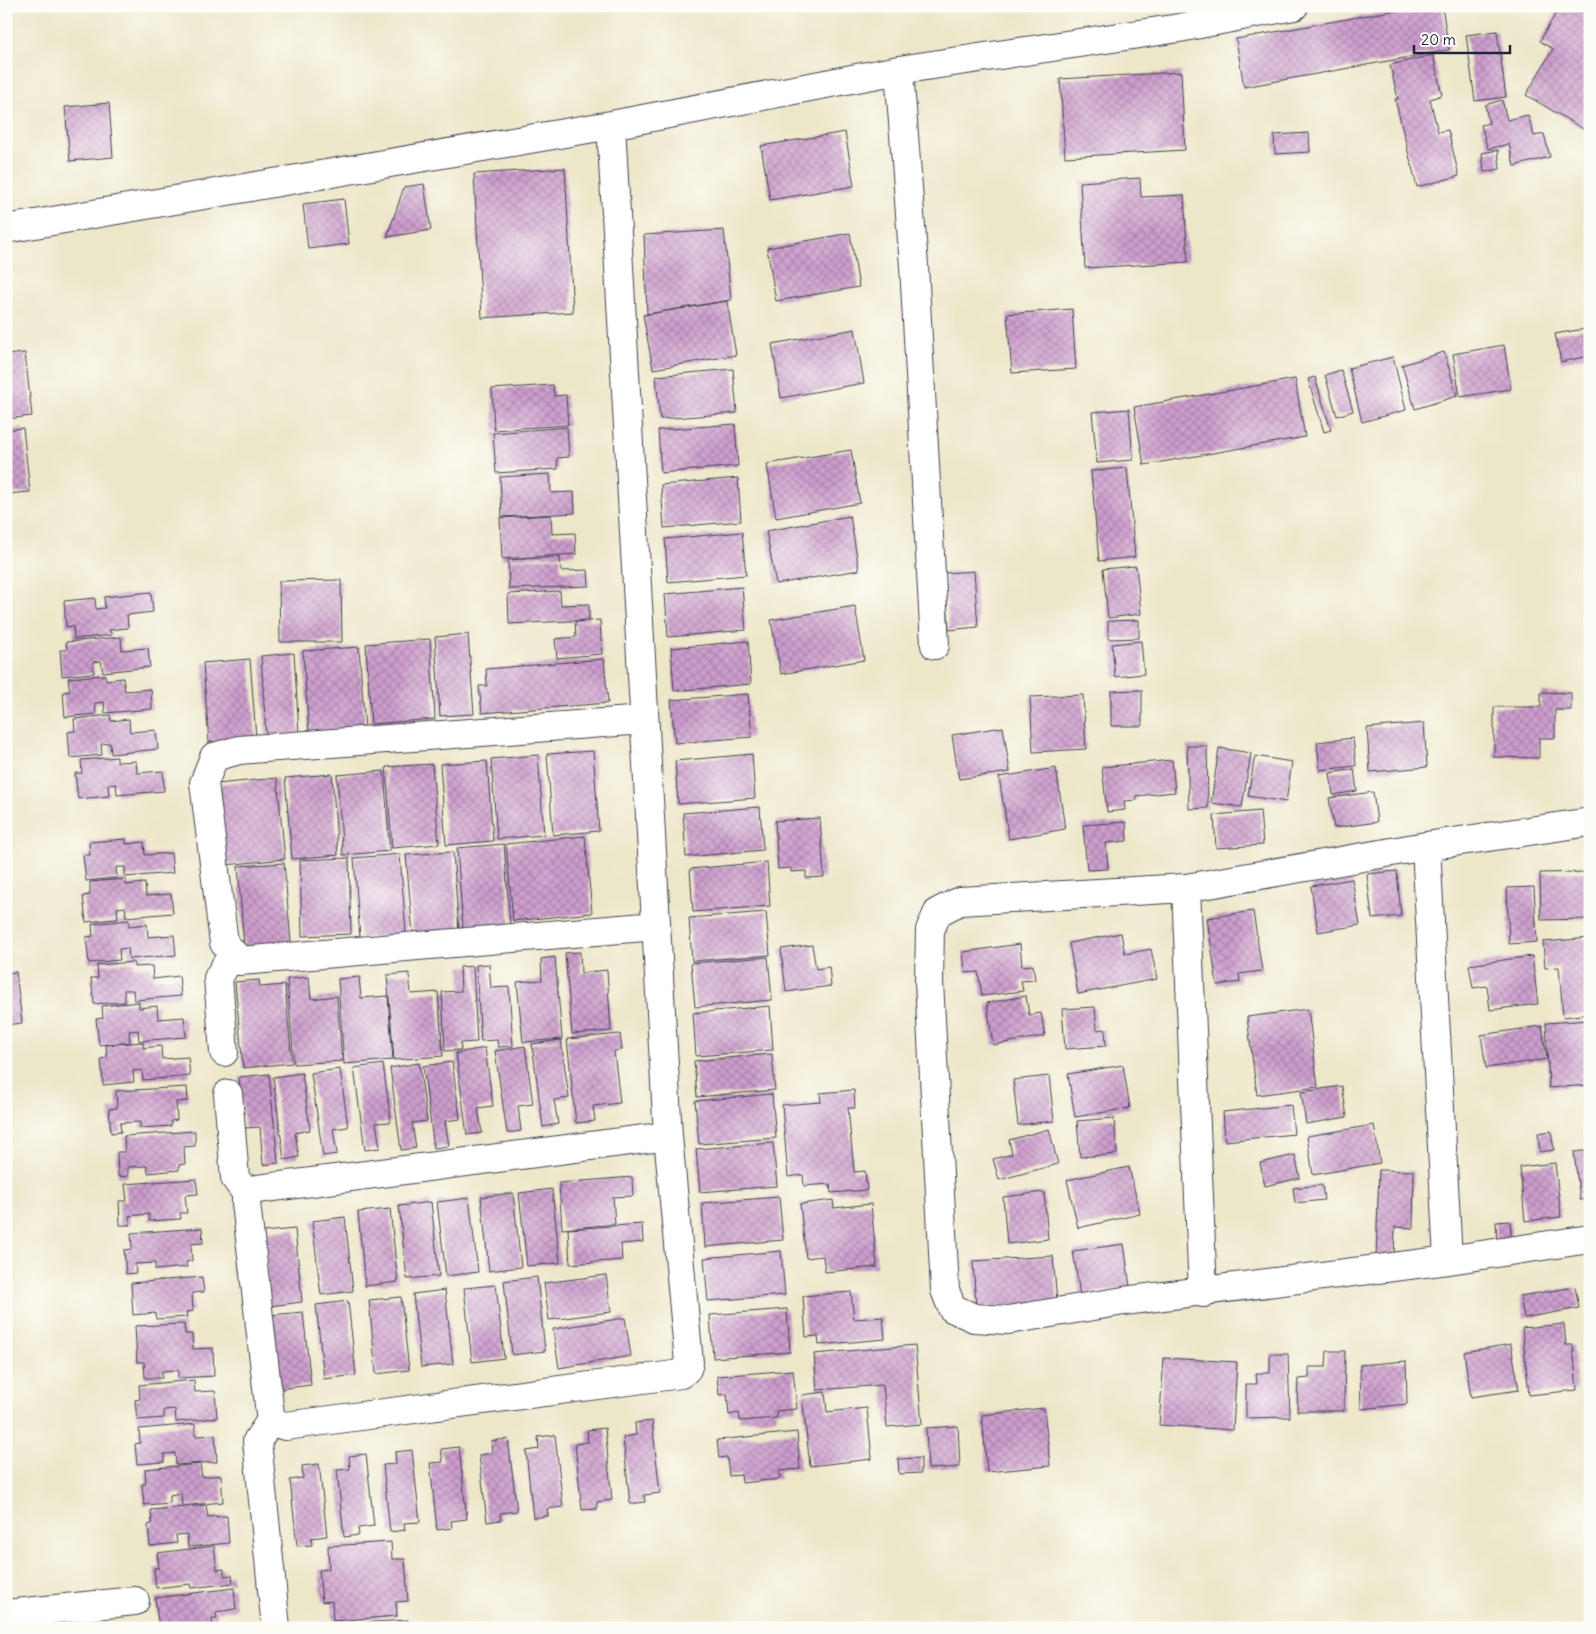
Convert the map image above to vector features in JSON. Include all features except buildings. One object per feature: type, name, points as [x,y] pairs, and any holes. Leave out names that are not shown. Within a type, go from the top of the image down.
[{"type":"street","points":[[6,229],[611,125],[899,70],[1179,28],[1294,6]]},
{"type":"street","points":[[899,70],[914,276],[935,645]]},
{"type":"street","points":[[611,125],[668,1136],[689,1364],[684,1373],[285,1426],[276,1424],[272,1419],[247,1213],[250,1190],[668,1136]]},
{"type":"street","points":[[644,720],[239,750],[214,757],[204,783],[224,943],[240,961],[656,926]]},
{"type":"street","points":[[1590,822],[1426,846],[1186,888],[960,901],[938,912],[930,930],[929,980],[946,1290],[952,1308],[974,1318],[1008,1320],[1124,1302],[1448,1260],[1590,1239]]},
{"type":"street","points":[[1426,846],[1448,1260]]},
{"type":"street","points":[[1186,888],[1203,1293]]},
{"type":"street","points":[[224,1052],[218,978],[233,953]]},
{"type":"street","points":[[228,1094],[236,1178],[248,1194]]},
{"type":"street","points":[[272,1419],[257,1441],[276,1628]]},
{"type":"street","points":[[6,1614],[135,1601]]}]
